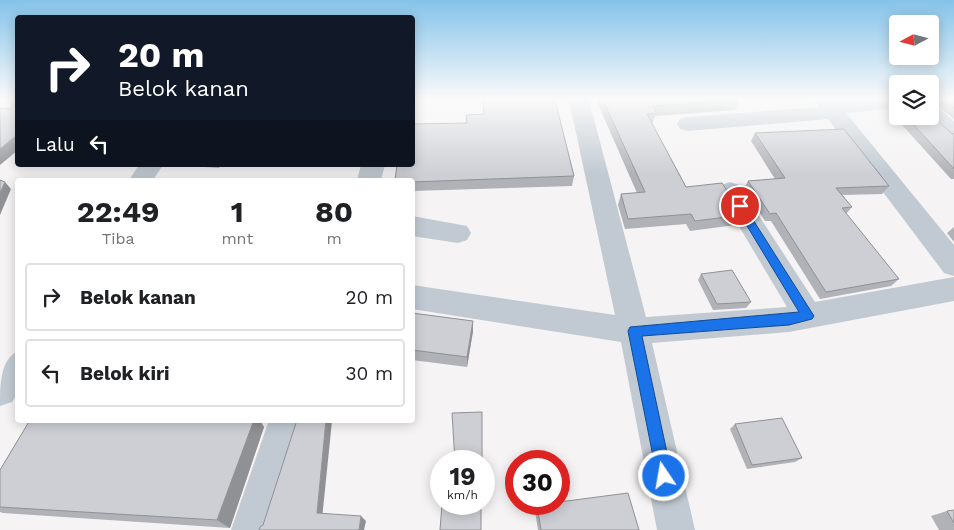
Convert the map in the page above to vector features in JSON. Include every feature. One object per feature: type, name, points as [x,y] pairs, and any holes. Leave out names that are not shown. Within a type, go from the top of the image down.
[{"type":"street","points":[[585,125],[634,331],[676,530]]},
{"type":"street","points":[[845,125],[954,265]]},
{"type":"street","points":[[945,125],[954,133]]},
{"type":"street","points":[[142,178],[151,167]]},
{"type":"street","points":[[730,191],[808,316]]},
{"type":"street","points":[[415,226],[458,233]]},
{"type":"street","points":[[415,298],[634,331],[789,319],[954,289]]},
{"type":"street","points":[[0,391],[15,368]]},
{"type":"street","points":[[250,530],[285,423]]},
{"type":"building","points":[[0,125],[15,125],[15,136],[0,149]]},
{"type":"building","points":[[415,125],[561,125],[574,176],[415,182],[415,178],[395,178],[397,167],[415,167]]},
{"type":"building","points":[[614,125],[653,125],[686,187],[722,183],[742,215],[695,221],[691,214],[628,219],[621,194],[645,192]]},
{"type":"building","points":[[914,125],[942,125],[954,134],[954,169]]},
{"type":"building","points":[[844,129],[889,186],[836,188],[852,207],[842,208],[899,279],[826,292],[776,213],[770,214],[748,181],[785,178],[755,133]]},
{"type":"building","points":[[0,180],[5,182],[0,193]]},
{"type":"building","points":[[732,270],[751,302],[717,304],[701,274]]},
{"type":"building","points":[[415,313],[473,321],[467,357],[415,350]]},
{"type":"building","points":[[482,412],[482,450],[454,450],[452,413]]},
{"type":"building","points":[[782,418],[802,458],[752,465],[735,424]]},
{"type":"building","points":[[28,423],[253,423],[217,520],[0,507],[0,470]]},
{"type":"building","points":[[296,423],[326,423],[317,513],[361,516],[359,530],[259,530],[263,525]]},
{"type":"building","points":[[628,493],[639,530],[541,530],[539,515],[570,515],[570,501]]},
{"type":"building","points":[[954,510],[954,523],[947,511]]},
{"type":"building","points":[[441,515],[481,515],[481,530],[440,530]]},
{"type":"route","points":[[664,476],[634,331],[808,316],[740,206]]}]
